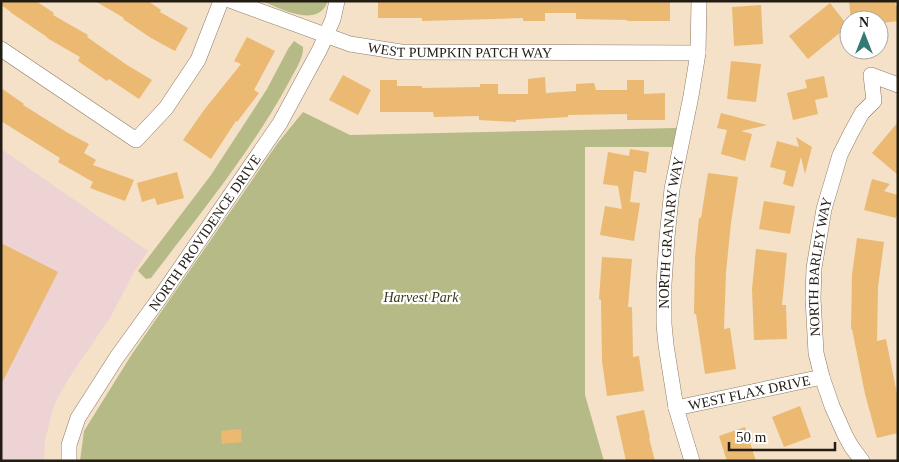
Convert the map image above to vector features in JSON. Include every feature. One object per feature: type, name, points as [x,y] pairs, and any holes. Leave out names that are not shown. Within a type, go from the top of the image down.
[{"type":"street","points":[[1,49],[136,140],[166,108],[198,60],[221,1]]},
{"type":"street","name":"WEST PUMPKIN PATCH WAY","points":[[232,1],[350,44],[401,52],[698,53]]},
{"type":"street","name":"NORTH PROVIDENCE DRIVE","points":[[68,461],[69,445],[78,418],[117,357],[280,123],[320,49],[333,19],[337,1]]},
{"type":"street","name":"NORTH GRANARY WAY","points":[[692,461],[676,408],[665,338],[664,303],[665,264],[672,189],[698,53],[699,1]]},
{"type":"street","name":"NORTH BARLEY WAY","points":[[862,461],[845,435],[832,406],[816,353],[813,298],[814,268],[824,209],[840,155],[862,113],[874,101],[871,75],[898,85]]},
{"type":"street","name":"WEST FLAX DRIVE","points":[[676,408],[822,377]]},
{"type":"shaded area","points":[[1,149],[148,251],[134,272],[111,316],[69,378],[54,405],[45,440],[44,461],[1,461]]},
{"type":"green space","points":[[262,1],[328,1],[323,9],[316,14],[308,15],[289,12]]},
{"type":"green space","points":[[294,41],[303,47],[302,56],[274,108],[206,207],[151,278],[146,279],[138,271],[211,175],[267,89]]},
{"type":"green space","name":"Harvest Park","points":[[303,112],[350,135],[676,128],[676,147],[585,147],[585,395],[604,461],[80,461],[84,431],[132,354],[277,144]]},
{"type":"building","points":[[1,1],[36,1],[54,13],[53,15],[88,35],[87,37],[152,80],[139,99],[109,79],[107,81],[78,61],[80,57],[47,38],[10,12],[1,5]]},
{"type":"building","points":[[95,1],[148,1],[161,10],[160,12],[188,28],[175,51],[151,38],[124,18]]},
{"type":"building","points":[[378,1],[670,1],[670,21],[576,19],[576,13],[545,13],[545,21],[523,21],[523,18],[422,21],[422,18],[378,18]]},
{"type":"building","points":[[849,1],[895,1],[896,6],[898,6],[898,21],[889,22],[889,10],[850,10]]},
{"type":"building","points":[[830,3],[839,14],[839,33],[808,59],[789,36]]},
{"type":"building","points":[[761,5],[763,44],[734,46],[732,7]]},
{"type":"building","points":[[247,37],[275,51],[254,90],[259,93],[236,121],[211,159],[183,140],[204,110],[241,64],[234,61]]},
{"type":"building","points":[[731,61],[761,64],[756,102],[727,99]]},
{"type":"building","points":[[343,75],[371,90],[358,115],[329,100]]},
{"type":"building","points":[[824,76],[828,97],[815,100],[818,114],[793,120],[787,93],[807,88],[805,80]]},
{"type":"building","points":[[545,77],[546,93],[576,91],[576,84],[594,83],[596,90],[627,90],[627,80],[644,80],[644,94],[665,93],[665,120],[627,120],[627,114],[568,115],[568,117],[516,120],[516,122],[479,120],[479,116],[434,117],[433,112],[380,112],[380,80],[397,80],[397,86],[422,86],[422,88],[480,87],[480,84],[498,84],[498,94],[528,94],[528,79]]},
{"type":"building","points":[[1,88],[23,105],[89,144],[84,153],[96,160],[93,165],[134,180],[125,201],[90,188],[93,182],[58,162],[60,158],[1,121]]},
{"type":"building","points":[[721,113],[767,125],[741,131],[752,134],[745,161],[721,154],[727,130],[717,128]]},
{"type":"building","points":[[898,122],[898,175],[872,153]]},
{"type":"building","points":[[796,137],[812,147],[805,174],[801,157],[793,187],[783,184],[786,171],[770,167],[777,141],[799,147]]},
{"type":"building","points":[[630,149],[649,152],[646,173],[634,171],[630,202],[640,203],[634,241],[600,235],[605,206],[622,209],[618,186],[603,184],[608,152],[629,156]]},
{"type":"building","points":[[177,172],[184,198],[157,205],[155,198],[142,202],[137,183]]},
{"type":"building","points":[[708,173],[738,177],[726,272],[724,329],[730,328],[736,369],[705,374],[696,314],[694,314],[695,258],[699,218],[701,218]]},
{"type":"building","points":[[872,179],[890,184],[884,191],[898,195],[896,218],[864,210]]},
{"type":"building","points":[[764,201],[795,206],[790,234],[759,229]]},
{"type":"building","points":[[857,238],[884,242],[878,287],[877,341],[886,339],[898,399],[898,433],[877,438],[851,329],[852,275]]},
{"type":"building","points":[[1,243],[58,272],[1,385]]},
{"type":"building","points":[[756,249],[787,253],[782,305],[786,305],[787,339],[754,340],[752,289]]},
{"type":"building","points":[[602,257],[632,259],[628,307],[632,307],[633,357],[639,356],[644,391],[607,396],[602,361],[601,300],[599,299]]},
{"type":"building","points":[[800,406],[811,437],[784,447],[772,417]]},
{"type":"building","points":[[644,410],[655,461],[626,461],[616,416]]},
{"type":"building","points":[[745,427],[756,461],[727,461],[719,436]]},
{"type":"building","points":[[241,429],[242,442],[222,444],[221,431]]}]
